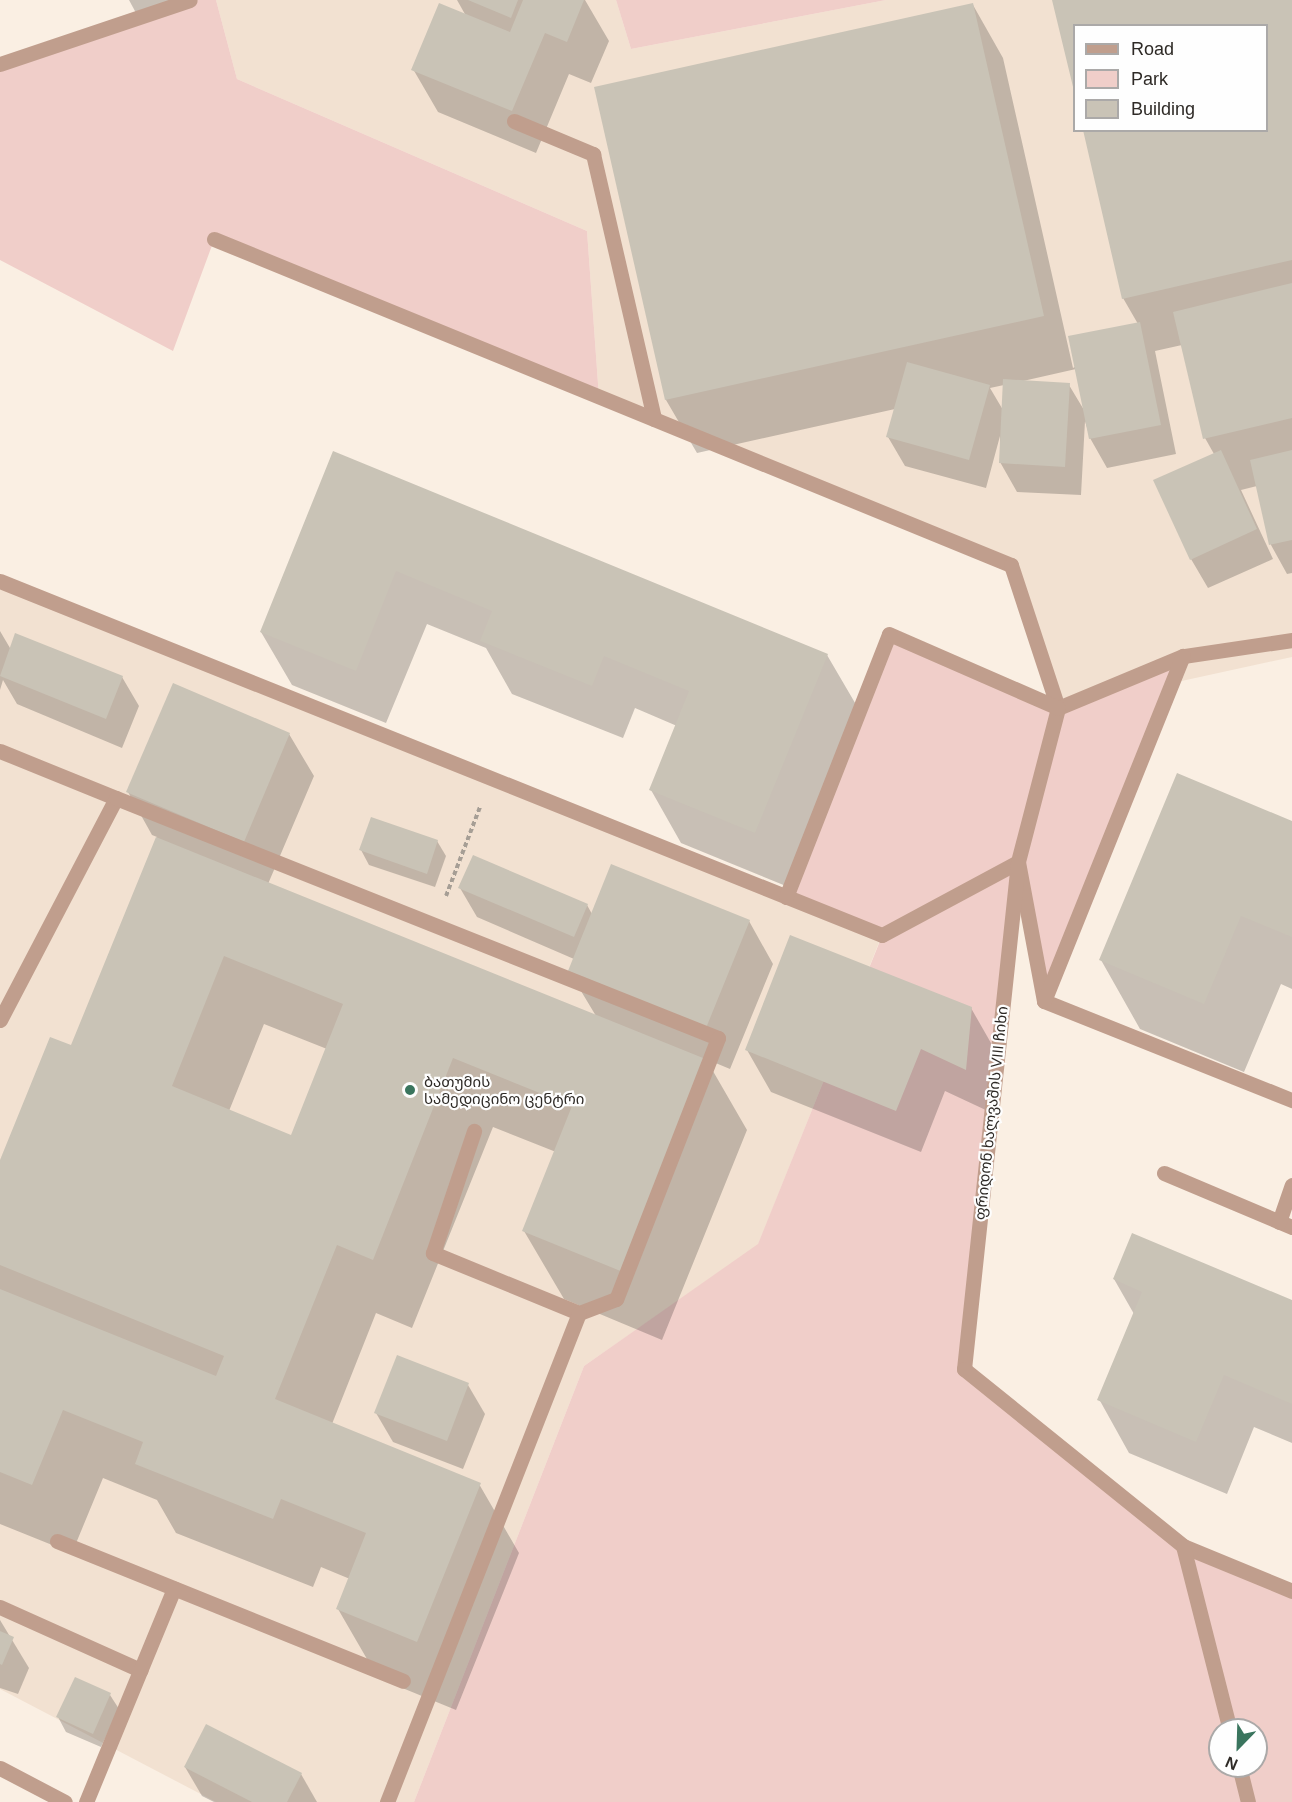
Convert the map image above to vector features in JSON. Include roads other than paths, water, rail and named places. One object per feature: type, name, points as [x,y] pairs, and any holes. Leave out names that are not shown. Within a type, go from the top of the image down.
[{"type":"street","points":[[0,64],[190,0]]},
{"type":"street","points":[[514,121],[593,154],[654,419]]},
{"type":"street","points":[[214,239],[1011,565],[1058,708]]},
{"type":"street","points":[[0,581],[882,936],[1018,862],[1044,1001]]},
{"type":"street","points":[[786,897],[889,634],[1058,708],[1184,656],[1292,640]]},
{"type":"street","points":[[1044,1001],[1184,656]]},
{"type":"street","name":"ფრიდონ ხალვაშის VIII ჩიხი","points":[[1058,708],[1018,862],[964,1369],[1183,1546],[1292,1591]]},
{"type":"street","points":[[0,751],[718,1038],[616,1299],[579,1313],[433,1253],[474,1131]]},
{"type":"street","points":[[0,1020],[116,798]]},
{"type":"street","points":[[1044,1001],[1292,1100]]},
{"type":"street","points":[[1164,1173],[1286,1224],[1292,1185]]},
{"type":"street","points":[[387,1802],[579,1313]]},
{"type":"street","points":[[57,1540],[403,1681]]},
{"type":"street","points":[[1183,1546],[1227,1718]]},
{"type":"street","points":[[86,1802],[174,1588]]},
{"type":"street","points":[[0,1606],[140,1670]]},
{"type":"street","points":[[0,1768],[65,1802]]},
{"type":"street","points":[[1242,1778],[1248,1802]]},
{"type":"place","name":"ბათუმის სამედიცინო ცენტრი","points":[[410,1090]]}]
